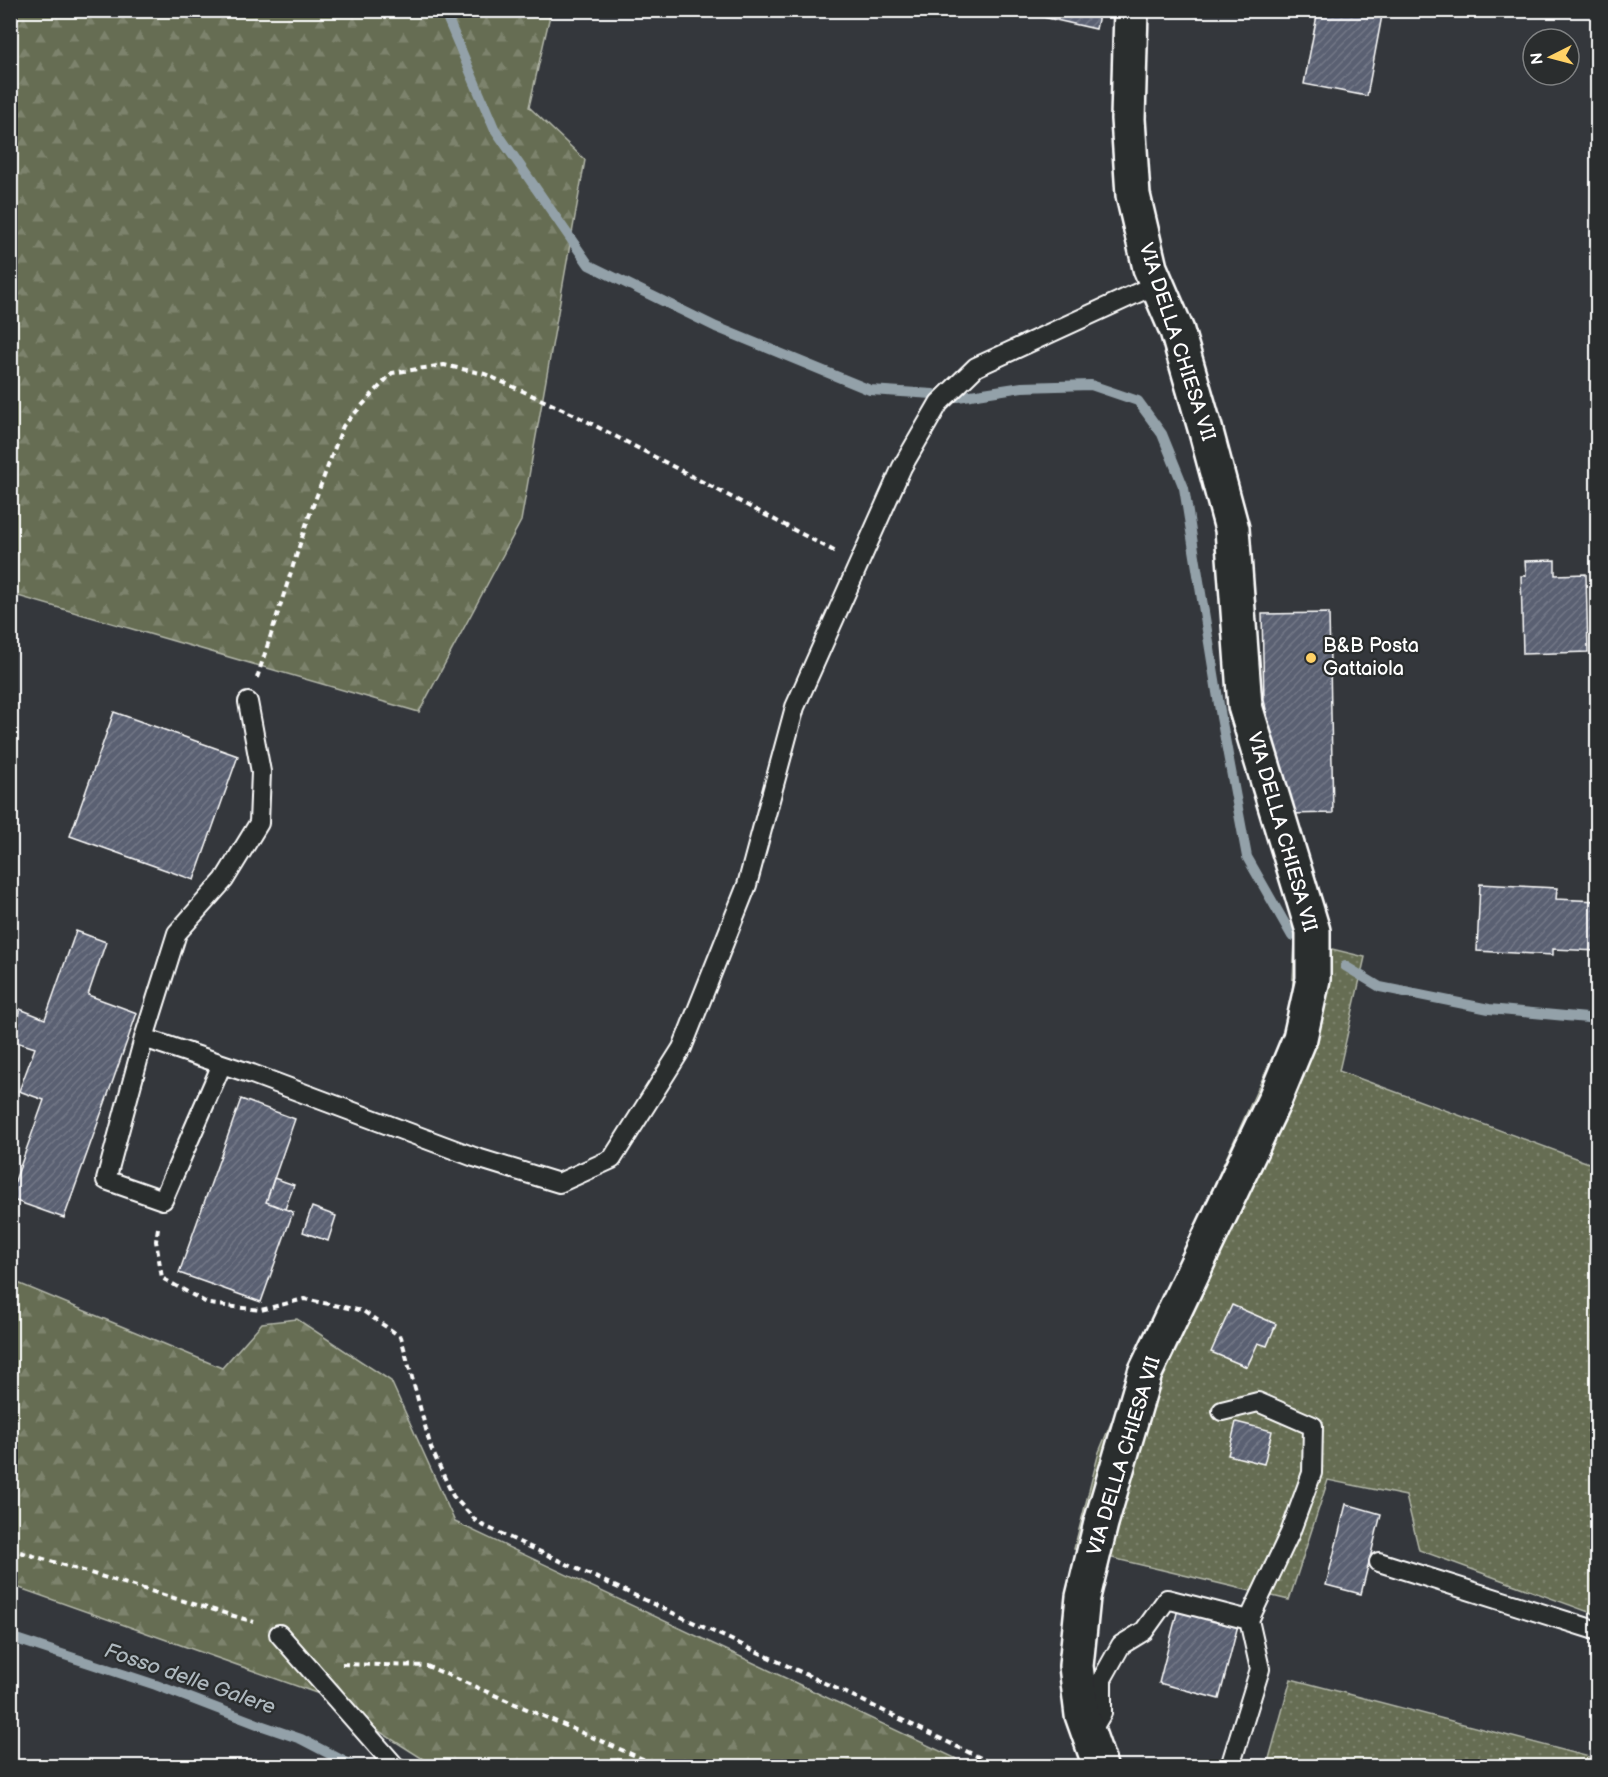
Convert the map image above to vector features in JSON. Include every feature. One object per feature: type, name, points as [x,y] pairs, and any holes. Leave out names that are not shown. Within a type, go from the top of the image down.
[{"type":"street","name":"VIA DELLA CHIESA VII","points":[[1100,1767],[1082,1715],[1076,1666],[1083,1597],[1101,1523],[1145,1373],[1274,1101],[1300,1038],[1313,979],[1313,931],[1245,706],[1232,529],[1177,331],[1150,268],[1133,195],[1128,119],[1131,10]]},
{"type":"lane","points":[[144,1038],[222,1064],[474,1157],[559,1183],[612,1159],[682,1048],[747,885],[795,706],[902,467],[933,412],[939,403],[976,368],[1157,284]]},
{"type":"lane","points":[[222,1064],[163,1200],[106,1180],[144,1038],[177,933],[224,880],[259,823],[261,772],[248,702]]},
{"type":"lane","points":[[1222,1411],[1258,1401],[1313,1426],[1312,1473],[1290,1533],[1249,1620],[1260,1669],[1232,1760]]},
{"type":"lane","points":[[1379,1562],[1598,1631]]},
{"type":"lane","points":[[1089,1735],[1102,1713],[1102,1679],[1121,1645],[1144,1631],[1167,1599],[1249,1620]]},
{"type":"lane","points":[[279,1634],[394,1767]]},
{"type":"path","points":[[248,702],[308,519],[343,426],[392,373],[444,365],[484,374],[573,414],[858,564]]},
{"type":"path","points":[[163,1200],[156,1241],[162,1278],[209,1304],[261,1310],[304,1299],[363,1311],[401,1338],[431,1448],[453,1496],[478,1523],[857,1698],[997,1767]]},
{"type":"path","points":[[10,1549],[257,1623],[279,1634]]},
{"type":"path","points":[[342,1664],[427,1666],[659,1767]]},
{"type":"path","points":[[870,1767],[877,1762],[888,1767]]},
{"type":"green space","points":[[10,11],[551,11],[529,107],[585,160],[521,521],[419,712],[11,594]]},
{"type":"green space","points":[[1295,940],[1365,957],[1339,1071],[1597,1166],[1597,1615],[1419,1550],[1406,1496],[1328,1480],[1289,1600],[1074,1549],[1099,1452],[1165,1293],[1291,1019]]},
{"type":"green space","points":[[10,1248],[13,1281],[222,1368],[262,1323],[297,1319],[391,1381],[455,1522],[955,1758],[963,1766],[434,1766],[322,1695],[11,1585]]},
{"type":"green space","points":[[1291,1679],[1597,1759],[1597,1766],[1267,1766]]},
{"type":"building","points":[[1026,10],[1100,10],[1096,29],[1025,13]]},
{"type":"building","points":[[1318,10],[1383,10],[1367,96],[1304,84]]},
{"type":"building","points":[[1555,560],[1555,575],[1586,574],[1588,652],[1523,654],[1521,576],[1526,576],[1525,561]]},
{"type":"building","points":[[1329,613],[1333,813],[1288,814],[1264,700],[1262,614]]},
{"type":"building","points":[[114,712],[238,756],[194,880],[70,836]]},
{"type":"building","points":[[1480,884],[1557,888],[1556,899],[1598,901],[1598,951],[1553,949],[1553,955],[1477,951]]},
{"type":"building","points":[[76,931],[106,942],[88,995],[137,1013],[64,1218],[10,1199],[44,1100],[19,1091],[35,1048],[10,1040],[10,1036],[20,1009],[45,1019]]},
{"type":"building","points":[[241,1099],[295,1119],[266,1202],[293,1212],[261,1302],[179,1273]]},
{"type":"building","points":[[274,1178],[294,1185],[285,1209],[266,1202]]},
{"type":"building","points":[[312,1207],[336,1216],[328,1241],[303,1232]]},
{"type":"building","points":[[1232,1305],[1276,1324],[1267,1346],[1258,1343],[1247,1367],[1211,1352]]},
{"type":"building","points":[[1236,1422],[1272,1431],[1264,1464],[1228,1455]]},
{"type":"building","points":[[1346,1504],[1381,1514],[1361,1594],[1326,1585]]},
{"type":"building","points":[[1178,1609],[1238,1625],[1219,1699],[1159,1683]]},
{"type":"waterway","points":[[444,10],[494,128],[589,265],[716,327],[870,390],[933,394]]},
{"type":"waterway","points":[[958,397],[1022,387],[1091,385],[1138,401],[1162,434],[1184,488],[1221,717],[1247,857],[1292,936]]},
{"type":"waterway","points":[[1345,966],[1380,987],[1489,1009],[1598,1019]]},
{"type":"waterway","name":"Fosso delle Galere","points":[[10,1637],[156,1685],[301,1739],[353,1766]]},
{"type":"place","name":"B&B Posta Gattaiola","points":[[1311,658]]}]
